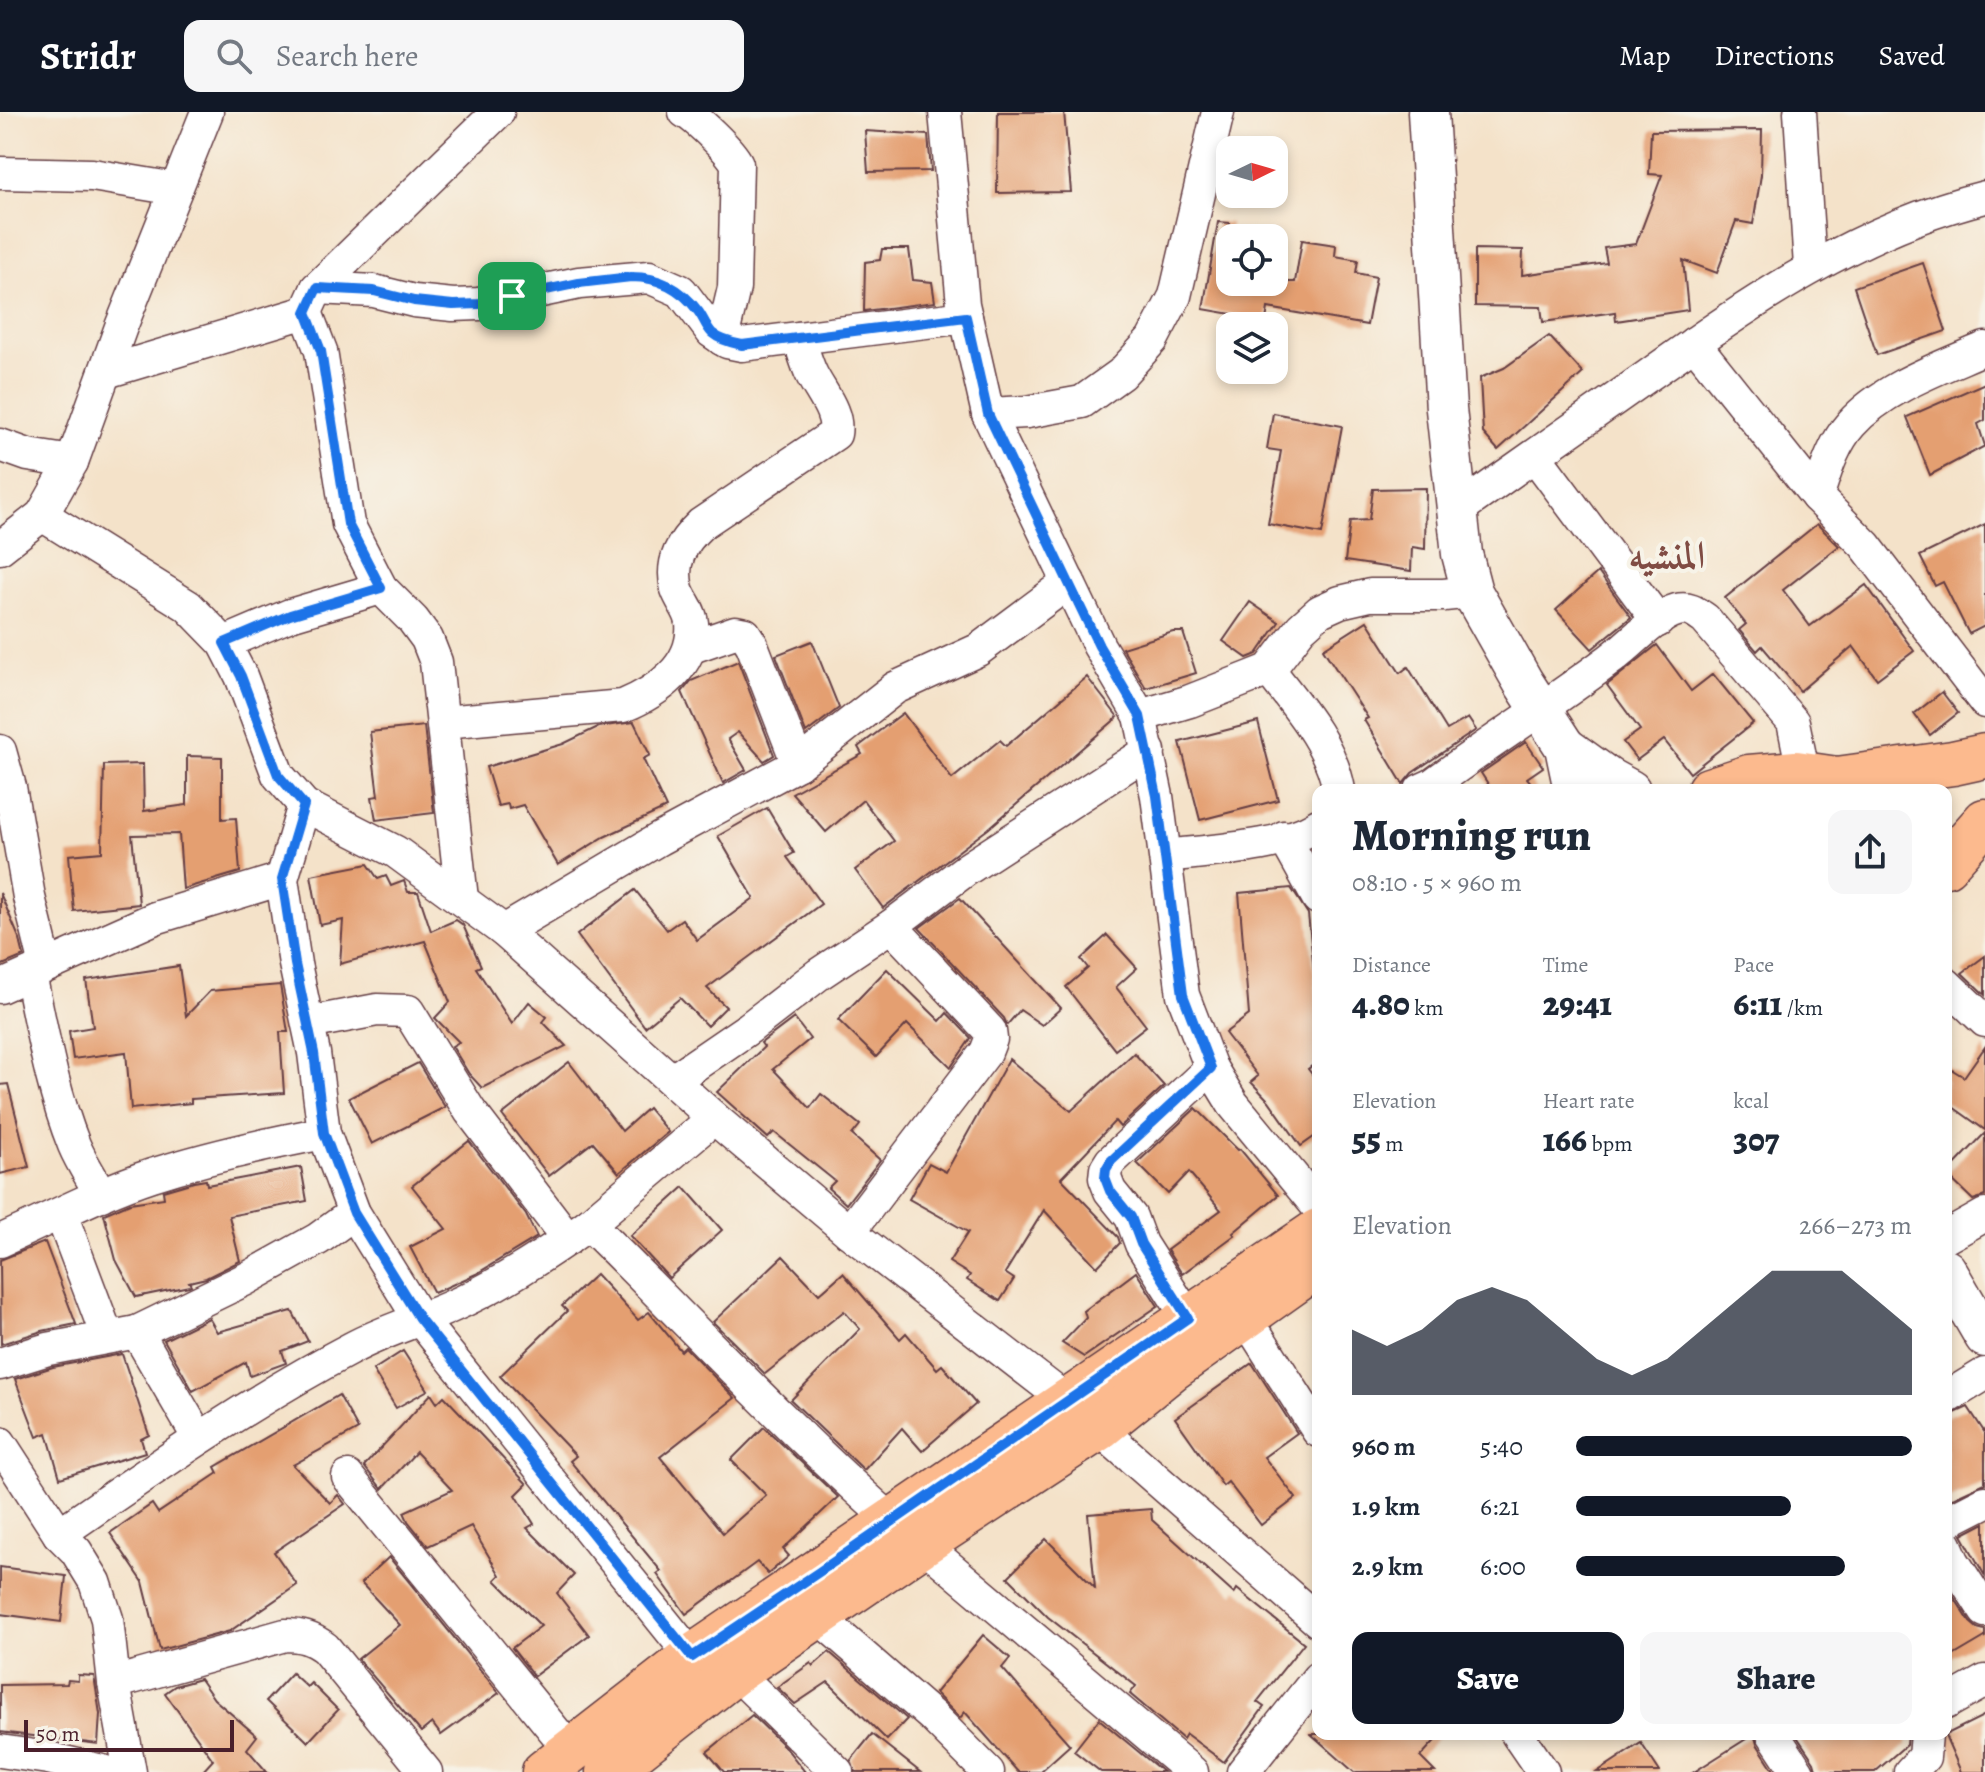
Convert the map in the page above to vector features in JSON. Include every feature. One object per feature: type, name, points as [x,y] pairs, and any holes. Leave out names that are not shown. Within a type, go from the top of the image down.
[{"type":"main road","points":[[1727,784],[1749,777],[1830,781],[1985,756]]},
{"type":"main road","points":[[1952,858],[1985,821]]},
{"type":"main road","points":[[590,1767],[817,1616],[907,1532],[1066,1400],[1312,1235]]},
{"type":"main road","points":[[590,1767],[692,1657],[907,1532],[1099,1428],[1173,1368],[1312,1269]]},
{"type":"street","points":[[0,548],[42,515],[72,462],[207,112]]},
{"type":"street","points":[[312,300],[498,112]]},
{"type":"street","points":[[685,112],[732,153],[737,164],[734,288],[722,339]]},
{"type":"street","points":[[945,112],[953,218],[966,317],[988,414],[1099,646],[1140,716],[1149,751],[1166,856],[1171,918],[1183,995],[1211,1068],[1233,1104],[1312,1200]]},
{"type":"street","points":[[988,414],[1027,412],[1082,402],[1121,374],[1152,340],[1175,296],[1218,112]]},
{"type":"street","points":[[1428,112],[1446,409],[1462,554],[1472,592],[1565,747],[1573,784]]},
{"type":"street","points":[[1800,112],[1810,267]]},
{"type":"street","points":[[0,173],[92,175],[176,189]]},
{"type":"street","points":[[1455,512],[1694,343],[1810,267],[1883,230],[1985,197]]},
{"type":"street","points":[[106,372],[312,300],[374,291],[414,301],[466,304],[579,283],[649,277],[681,291],[712,332],[722,339],[742,345],[966,317]]},
{"type":"street","points":[[312,300],[348,524],[381,588],[427,639],[436,662],[462,899]]},
{"type":"street","points":[[443,722],[623,706],[649,695],[672,677],[692,647],[692,620],[677,589],[676,563],[684,541],[701,524],[835,434],[833,414],[811,372],[799,338]]},
{"type":"street","points":[[1694,343],[1817,497],[1865,545],[1985,702]]},
{"type":"street","points":[[1817,497],[1827,466],[1849,425],[1886,396],[1985,348]]},
{"type":"street","points":[[0,445],[28,455],[72,462]]},
{"type":"street","points":[[1535,456],[1658,621]]},
{"type":"street","points":[[42,515],[188,606],[224,643],[241,676],[278,775],[304,805],[396,852],[504,931],[714,1118],[849,1232],[1066,1400],[1312,1616]]},
{"type":"street","points":[[504,931],[659,839],[798,764],[895,688],[978,650],[1069,582]]},
{"type":"street","points":[[224,643],[290,615],[381,588]]},
{"type":"street","points":[[1140,716],[1269,670],[1301,628],[1320,611],[1340,602],[1370,595],[1472,592]]},
{"type":"street","points":[[1436,784],[1678,609],[1691,609],[1705,619],[1793,722],[1800,756],[1830,781]]},
{"type":"street","points":[[692,647],[735,632],[745,634],[798,764]]},
{"type":"street","points":[[1269,670],[1330,757],[1337,784]]},
{"type":"street","points":[[1565,747],[1619,784]]},
{"type":"street","points":[[0,751],[10,787],[29,897],[46,1053],[75,1147],[101,1195]]},
{"type":"street","points":[[673,1080],[967,869],[1149,751]]},
{"type":"street","points":[[304,805],[282,879],[324,1133],[354,1213],[419,1318],[692,1657]]},
{"type":"street","points":[[1166,856],[1240,848],[1312,829]]},
{"type":"street","points":[[1284,837],[1312,887]]},
{"type":"street","points":[[0,987],[155,918],[282,879]]},
{"type":"street","points":[[849,1232],[986,1052],[991,1039],[990,1031],[891,926]]},
{"type":"street","points":[[1952,990],[1985,1021]]},
{"type":"street","points":[[308,1023],[377,1010],[408,1011],[470,1111],[579,1232],[727,1360],[771,1410],[907,1532],[1192,1772]]},
{"type":"street","points":[[1188,1318],[1141,1244],[1131,1217],[1110,1191],[1105,1178],[1111,1161],[1211,1068]]},
{"type":"street","points":[[59,1534],[198,1437],[298,1377],[362,1342],[473,1296],[579,1232],[714,1118]]},
{"type":"street","points":[[0,1241],[151,1176],[260,1145],[324,1133]]},
{"type":"street","points":[[0,1364],[48,1349],[122,1334],[246,1279],[318,1239],[354,1213]]},
{"type":"street","points":[[61,1214],[122,1334],[198,1437]]},
{"type":"street","points":[[1952,1234],[1985,1215]]},
{"type":"street","points":[[1952,1280],[1985,1337]]},
{"type":"street","points":[[1246,1318],[1312,1422]]},
{"type":"street","points":[[1952,1394],[1985,1374]]},
{"type":"street","points":[[4,1458],[59,1534],[76,1551],[95,1582],[107,1619],[114,1683],[130,1772]]},
{"type":"street","points":[[348,1477],[590,1767]]},
{"type":"street","points":[[1952,1519],[1985,1502]]},
{"type":"street","points":[[1952,1559],[1985,1611]]},
{"type":"street","points":[[817,1616],[932,1716],[988,1772]]},
{"type":"street","points":[[114,1683],[285,1635],[300,1635],[316,1640],[325,1648],[426,1772]]},
{"type":"street","points":[[735,1672],[837,1772]]},
{"type":"street","points":[[1952,1700],[1985,1681]]},
{"type":"street","points":[[1243,1772],[1312,1686]]},
{"type":"street","points":[[1521,1740],[1543,1772]]},
{"type":"street","points":[[1777,1740],[1798,1772]]},
{"type":"street","points":[[1910,1772],[1924,1757],[1925,1740]]},
{"type":"street","points":[[0,1751],[107,1772]]},
{"type":"building","points":[[998,112],[1064,112],[1071,192],[997,193]]},
{"type":"building","points":[[1762,130],[1761,175],[1753,224],[1736,221],[1717,273],[1683,260],[1688,310],[1616,321],[1615,312],[1543,322],[1541,307],[1475,306],[1475,249],[1523,250],[1522,275],[1607,263],[1604,248],[1636,244],[1662,175],[1649,174],[1651,131]]},
{"type":"building","points":[[865,131],[928,135],[931,171],[868,172]]},
{"type":"building","points":[[1216,234],[1216,296],[1288,296],[1288,282],[1295,282],[1302,240],[1336,245],[1335,256],[1358,260],[1356,273],[1376,277],[1367,325],[1268,308],[1267,312],[1203,309]]},
{"type":"building","points":[[882,249],[909,249],[913,280],[932,282],[935,302],[864,311],[865,262],[880,260]]},
{"type":"building","points":[[1923,263],[1946,331],[1877,355],[1854,287]]},
{"type":"building","points":[[1549,336],[1583,373],[1498,450],[1483,433],[1480,378],[1504,368]]},
{"type":"building","points":[[1985,383],[1985,420],[1978,424],[1985,446],[1930,475],[1907,417]]},
{"type":"building","points":[[1273,413],[1342,426],[1322,534],[1268,524],[1281,451],[1267,449]]},
{"type":"building","points":[[1426,488],[1425,549],[1412,547],[1411,571],[1345,561],[1350,521],[1369,520],[1373,489]]},
{"type":"building","points":[[1817,524],[1839,546],[1783,590],[1810,626],[1866,585],[1914,651],[1877,679],[1853,646],[1800,691],[1762,646],[1757,651],[1739,630],[1746,624],[1725,598]]},
{"type":"building","points":[[1985,524],[1985,626],[1969,634],[1943,582],[1935,586],[1920,556]]},
{"type":"building","points":[[1598,572],[1631,617],[1592,649],[1556,610]]},
{"type":"building","points":[[1250,602],[1279,622],[1257,654],[1247,658],[1223,641]]},
{"type":"building","points":[[1367,621],[1400,673],[1408,667],[1447,730],[1468,718],[1476,730],[1412,773],[1403,784],[1364,720],[1368,718],[1323,649]]},
{"type":"building","points":[[1173,632],[1183,632],[1196,673],[1146,688],[1122,648]]},
{"type":"building","points":[[812,641],[839,708],[806,733],[776,655]]},
{"type":"building","points":[[1657,645],[1691,691],[1713,674],[1753,723],[1690,773],[1664,740],[1637,760],[1623,742],[1640,730],[1607,685]]},
{"type":"building","points":[[738,661],[774,755],[764,761],[738,732],[728,739],[746,770],[723,783],[682,692],[691,681]]},
{"type":"building","points":[[1087,677],[1118,717],[988,829],[883,908],[855,870],[894,841],[863,800],[826,832],[792,793],[862,754],[858,747],[903,713],[952,779],[1000,740],[1006,746]]},
{"type":"building","points":[[1942,692],[1958,713],[1930,735],[1914,714]]},
{"type":"building","points":[[634,722],[650,755],[643,759],[666,808],[604,837],[558,865],[523,805],[509,809],[508,804],[498,806],[486,767],[563,744],[598,727]]},
{"type":"building","points":[[1258,722],[1278,800],[1200,820],[1180,742]]},
{"type":"building","points":[[424,726],[434,813],[376,820],[372,797],[378,796],[370,732]]},
{"type":"building","points":[[1526,742],[1543,767],[1527,778],[1532,784],[1488,784],[1481,773]]},
{"type":"building","points":[[187,756],[222,757],[222,819],[236,818],[240,872],[183,889],[179,834],[132,835],[139,904],[74,911],[69,855],[102,852],[104,765],[143,764],[144,811],[187,805]]},
{"type":"building","points":[[767,808],[794,853],[787,857],[821,904],[707,988],[726,1007],[707,1026],[680,998],[645,1027],[577,935],[635,890],[667,930],[682,919],[697,940],[754,898],[718,836]]},
{"type":"building","points":[[368,864],[378,879],[386,876],[391,886],[404,881],[408,892],[418,892],[431,931],[456,920],[463,925],[481,966],[476,968],[512,1024],[529,1002],[547,1017],[543,1022],[566,1046],[482,1088],[469,1074],[452,1046],[459,1042],[435,1018],[450,1002],[425,941],[340,964],[343,920],[320,925],[311,875]]},
{"type":"building","points":[[1291,888],[1308,914],[1312,952],[1312,1066],[1308,1069],[1312,1074],[1312,1138],[1301,1146],[1269,1101],[1251,1082],[1258,1076],[1225,1033],[1249,1015],[1239,893]]},
{"type":"building","points":[[0,893],[24,956],[0,966]]},
{"type":"building","points":[[960,898],[1061,1008],[1042,1025],[1020,1010],[1007,1025],[1004,1018],[919,928]]},
{"type":"building","points":[[1107,935],[1137,968],[1116,987],[1146,1026],[1115,1050],[1066,987],[1088,968],[1081,959]]},
{"type":"building","points":[[1985,956],[1985,995],[1962,973]]},
{"type":"building","points":[[179,966],[186,1016],[210,991],[280,985],[288,1032],[280,1032],[284,1093],[191,1099],[191,1103],[131,1109],[126,1052],[73,1059],[69,1031],[93,1027],[86,980]]},
{"type":"building","points":[[887,969],[940,1021],[947,1013],[971,1038],[951,1067],[907,1024],[876,1057],[838,1020]]},
{"type":"building","points":[[794,1018],[810,1039],[773,1069],[810,1108],[821,1094],[860,1125],[852,1135],[880,1160],[846,1204],[828,1188],[835,1181],[774,1132],[768,1138],[717,1092],[764,1047],[761,1043]]},
{"type":"building","points":[[1985,1047],[1985,1130],[1952,1106],[1952,1070],[1964,1077]]},
{"type":"building","points":[[1134,1053],[1164,1086],[1120,1127],[1115,1121],[1061,1178],[1118,1237],[1120,1243],[1097,1267],[1044,1210],[1005,1273],[1014,1279],[1000,1301],[967,1280],[970,1275],[949,1262],[968,1232],[909,1199],[929,1163],[946,1172],[1009,1059],[1071,1111]]},
{"type":"building","points":[[569,1062],[622,1131],[648,1108],[668,1132],[619,1173],[593,1142],[549,1176],[502,1115]]},
{"type":"building","points":[[418,1063],[445,1107],[372,1144],[349,1098]]},
{"type":"building","points":[[8,1084],[29,1167],[0,1174],[0,1085]]},
{"type":"building","points":[[1196,1108],[1240,1149],[1278,1195],[1233,1233],[1235,1235],[1182,1274],[1167,1250],[1221,1210],[1189,1172],[1168,1194],[1137,1163]]},
{"type":"building","points":[[1985,1133],[1985,1196],[1973,1200],[1952,1180],[1952,1168]]},
{"type":"building","points":[[469,1141],[526,1215],[537,1237],[476,1274],[434,1293],[410,1247],[446,1229],[412,1186]]},
{"type":"building","points":[[301,1167],[307,1201],[229,1216],[240,1261],[206,1278],[189,1282],[189,1286],[136,1297],[116,1260],[104,1214],[130,1203],[164,1198],[163,1191],[194,1182],[206,1180],[207,1185]]},
{"type":"building","points":[[684,1187],[722,1230],[669,1278],[630,1236]]},
{"type":"building","points":[[45,1242],[76,1324],[1,1344],[0,1260]]},
{"type":"building","points":[[783,1256],[819,1294],[843,1273],[900,1339],[906,1333],[937,1369],[942,1365],[976,1404],[922,1451],[902,1428],[864,1470],[791,1400],[860,1329],[844,1311],[765,1374],[713,1322]]},
{"type":"building","points":[[1136,1272],[1158,1306],[1084,1357],[1062,1343],[1086,1318],[1084,1311]]},
{"type":"building","points":[[596,1274],[638,1320],[649,1312],[681,1351],[685,1347],[735,1398],[660,1457],[723,1533],[766,1495],[731,1460],[764,1427],[838,1497],[783,1549],[789,1556],[768,1574],[757,1562],[686,1614],[657,1574],[661,1571],[570,1461],[576,1456],[500,1376],[567,1311],[562,1306]]},
{"type":"building","points":[[292,1311],[308,1341],[282,1351],[286,1363],[250,1376],[246,1362],[193,1391],[164,1340],[209,1318],[217,1332]]},
{"type":"building","points":[[403,1351],[428,1390],[396,1408],[373,1370]]},
{"type":"building","points":[[122,1354],[149,1435],[141,1439],[145,1452],[60,1478],[47,1433],[37,1437],[15,1379],[53,1367]]},
{"type":"building","points":[[1252,1363],[1297,1433],[1264,1457],[1296,1498],[1261,1525],[1228,1482],[1223,1486],[1175,1418]]},
{"type":"building","points":[[431,1394],[437,1403],[444,1396],[527,1484],[516,1495],[534,1524],[527,1528],[574,1575],[557,1593],[589,1635],[534,1676],[512,1648],[541,1626],[495,1580],[500,1575],[471,1526],[428,1546],[404,1512],[452,1490],[416,1452],[382,1489],[364,1466]]},
{"type":"building","points":[[339,1395],[358,1429],[293,1465],[330,1503],[338,1495],[345,1504],[274,1552],[297,1585],[230,1631],[160,1650],[143,1582],[110,1533],[152,1504],[158,1513],[218,1473],[215,1467]]},
{"type":"building","points":[[1968,1407],[1985,1433],[1985,1483],[1952,1498],[1952,1414]]},
{"type":"building","points":[[1151,1509],[1152,1520],[1234,1594],[1237,1589],[1304,1643],[1257,1702],[1264,1707],[1224,1762],[1186,1734],[1183,1739],[1130,1694],[1136,1686],[1048,1617],[1008,1577],[1046,1539],[1095,1588],[1088,1514]]},
{"type":"building","points":[[1985,1523],[1985,1576],[1962,1535]]},
{"type":"building","points":[[389,1557],[499,1693],[441,1735],[432,1723],[421,1732],[358,1659],[400,1625],[361,1583]]},
{"type":"building","points":[[0,1567],[66,1576],[61,1622],[0,1614]]},
{"type":"building","points":[[1952,1594],[1970,1622],[1985,1630],[1985,1637],[1952,1656]]},
{"type":"building","points":[[983,1635],[1010,1658],[1002,1668],[1070,1745],[1040,1772],[1018,1772],[965,1712],[960,1718],[935,1693]]},
{"type":"building","points":[[829,1652],[907,1719],[887,1740],[828,1682],[795,1704],[777,1687],[811,1663],[813,1666]]},
{"type":"building","points":[[292,1673],[307,1687],[311,1683],[338,1710],[308,1742],[266,1701]]},
{"type":"building","points":[[78,1675],[94,1676],[100,1714],[98,1744],[0,1732],[0,1685],[67,1684],[68,1680],[78,1681]]},
{"type":"building","points":[[200,1679],[214,1699],[257,1736],[247,1749],[267,1772],[202,1772],[213,1760],[165,1693],[175,1686]]},
{"type":"building","points":[[752,1715],[786,1748],[805,1772],[724,1772],[707,1752]]},
{"type":"building","points":[[1985,1715],[1985,1772],[1961,1772],[1947,1740],[1952,1740],[1952,1732]]},
{"type":"building","points":[[1099,1719],[1163,1772],[1101,1772],[1074,1751]]},
{"type":"building","points":[[872,1734],[920,1772],[855,1772],[851,1760]]},
{"type":"building","points":[[1318,1740],[1436,1740],[1420,1757],[1435,1772],[1354,1772]]},
{"type":"building","points":[[1745,1740],[1756,1740],[1775,1772],[1694,1772]]},
{"type":"building","points":[[1799,1740],[1906,1740],[1906,1745],[1875,1772],[1817,1772]]},
{"type":"building","points":[[1641,1743],[1660,1772],[1597,1772]]},
{"type":"district","name":"المنشيه","points":[[1667,555]]},
{"type":"route","points":[[649,277],[681,291],[712,332],[727,342],[742,345],[966,317],[988,414],[1099,646],[1140,716],[1157,796],[1183,995],[1211,1068],[1111,1161],[1105,1178],[1110,1191],[1131,1217],[1141,1244],[1188,1318],[692,1657],[419,1318],[354,1213],[324,1133],[314,1053],[295,964],[282,879],[304,805],[278,775],[241,676],[224,643],[290,615],[381,588],[348,524],[321,351],[306,312],[317,288],[374,291],[414,301],[453,305],[479,304],[512,296],[579,283],[649,277]]}]
